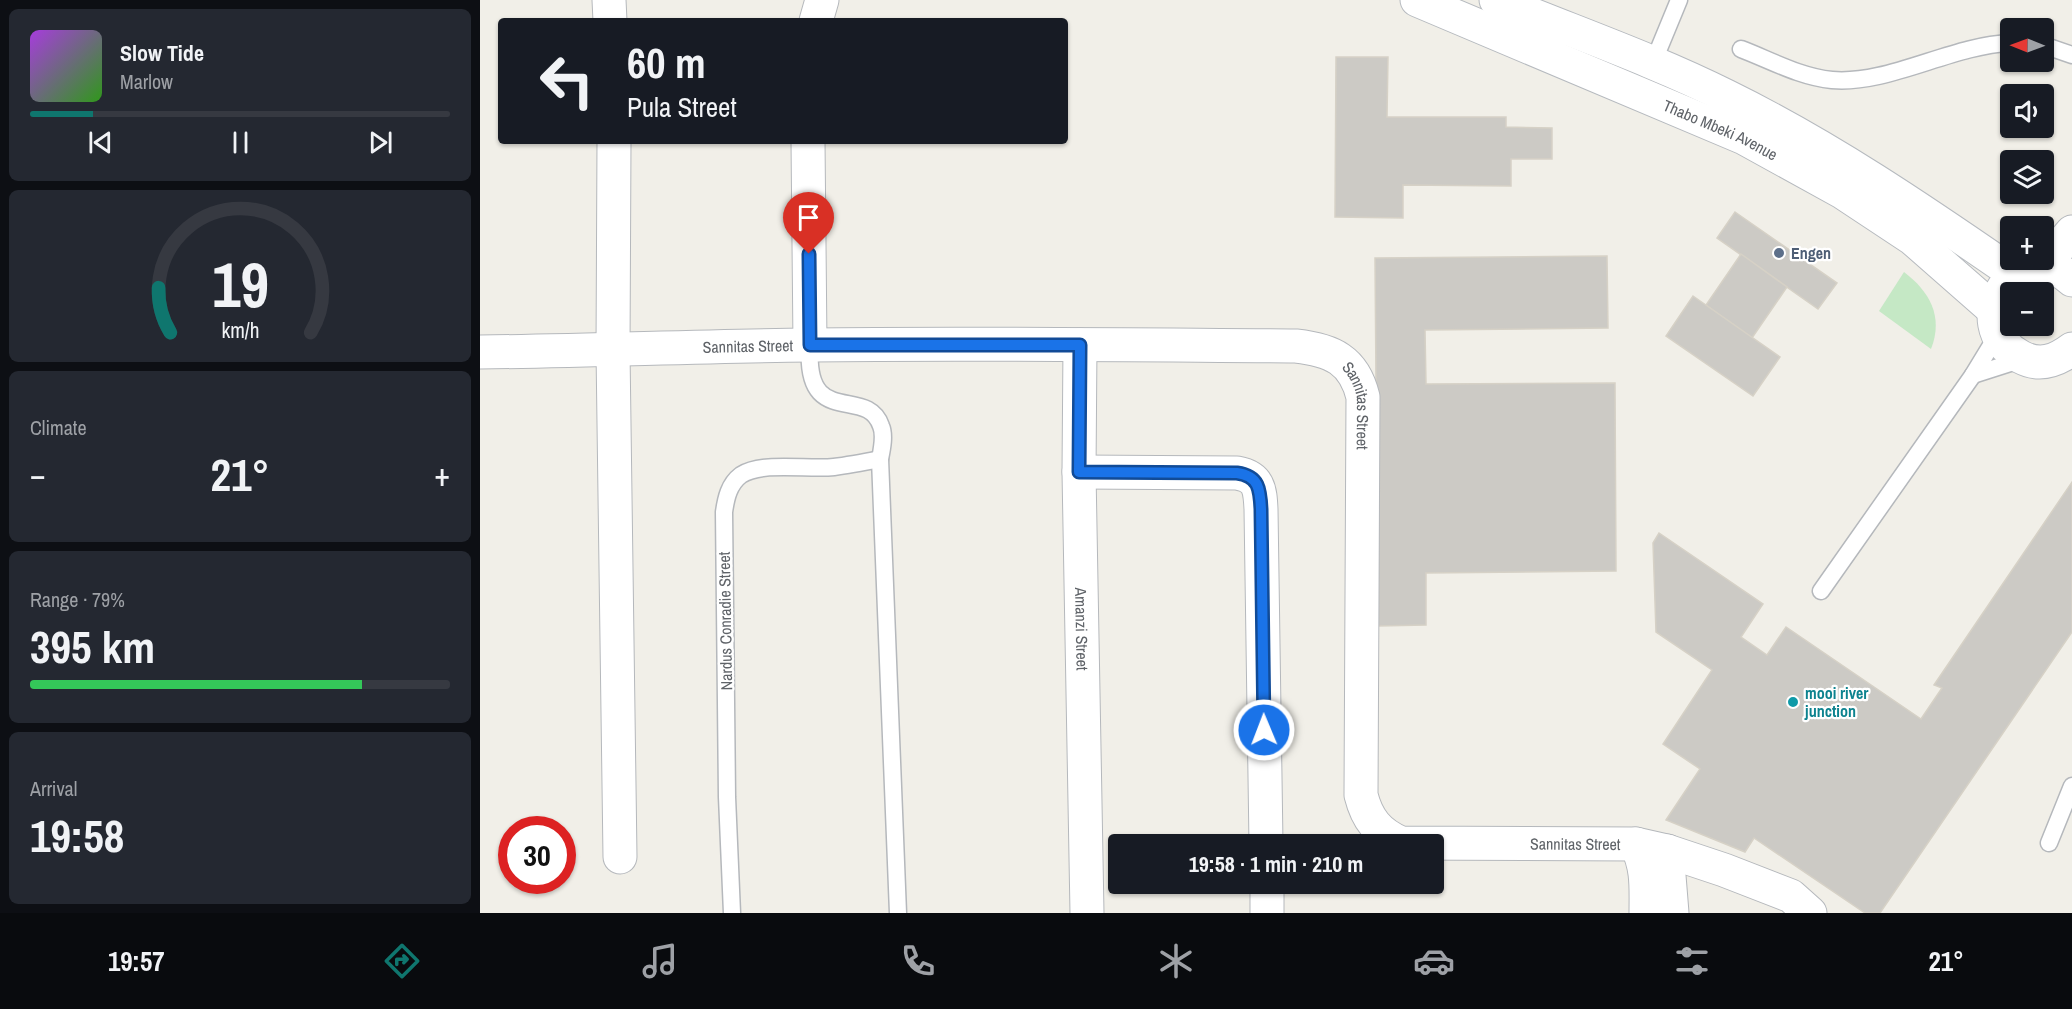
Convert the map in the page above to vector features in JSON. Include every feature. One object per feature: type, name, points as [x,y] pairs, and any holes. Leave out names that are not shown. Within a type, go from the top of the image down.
[{"type":"street","points":[[609,0],[610,18]]},
{"type":"street","points":[[817,18],[822,0]]},
{"type":"street","name":"Thabo Mbeki Avenue","points":[[1417,0],[1744,138],[1842,192],[1912,239],[1996,322],[2004,344],[2024,358]]},
{"type":"street","name":"Thabo Mbeki Avenue","points":[[1496,0],[1653,63],[1726,96],[1823,147],[2029,271],[2064,273],[2072,280]]},
{"type":"street","points":[[614,144],[613,351],[620,857]]},
{"type":"street","points":[[808,144],[810,345]]},
{"type":"street","points":[[1996,322],[2001,290],[2029,271],[2072,232]]},
{"type":"street","name":"Sannitas Street","points":[[480,352],[613,351],[810,345],[1296,346],[1312,348],[1341,359],[1358,379],[1363,397],[1361,795],[1365,811],[1374,826],[1388,837],[1401,843],[1652,848],[1791,896],[1810,913]]},
{"type":"street","name":"Amanzi Street","points":[[1080,345],[1079,472],[1087,913]]},
{"type":"street","points":[[2024,358],[2047,362],[2068,358]]},
{"type":"street","points":[[1079,472],[1237,473],[1250,475],[1258,483],[1261,509],[1266,834]]},
{"type":"street","points":[[1646,913],[1647,877],[1644,860],[1652,848]]},
{"type":"street","points":[[1652,848],[1672,913]]},
{"type":"street","points":[[1266,894],[1267,913]]},
{"type":"lane","points":[[1653,63],[1679,0]]},
{"type":"lane","points":[[1741,49],[1802,74],[1832,80],[1862,78],[1958,53],[2000,45]]},
{"type":"lane","points":[[2054,49],[2072,56]]},
{"type":"lane","points":[[1821,591],[1974,375],[1996,322]]},
{"type":"lane","points":[[810,345],[808,371],[818,391],[825,398],[863,409],[878,419],[882,428],[880,459],[898,913]]},
{"type":"lane","points":[[1974,375],[2024,358]]},
{"type":"lane","name":"Nardus Conradie Street","points":[[732,913],[727,797],[724,512],[726,497],[731,485],[742,475],[760,468],[833,467],[880,459]]},
{"type":"lane","points":[[2049,843],[2072,786]]},
{"type":"green space","points":[[1904,272],[1921,287],[1932,305],[1936,326],[1931,349],[1879,311]]},
{"type":"building","points":[[1336,57],[1388,57],[1387,117],[1506,117],[1506,127],[1552,128],[1552,159],[1511,159],[1511,186],[1403,185],[1403,218],[1335,217]]},
{"type":"building","points":[[1735,212],[1837,283],[1818,309],[1717,238]]},
{"type":"building","points":[[1741,254],[1787,287],[1752,338],[1706,305]]},
{"type":"building","points":[[1607,256],[1608,328],[1425,330],[1426,384],[1615,383],[1616,571],[1426,573],[1426,625],[1378,626],[1375,258]]},
{"type":"building","points":[[1693,296],[1780,357],[1753,396],[1666,336]]},
{"type":"building","name":"mooi river junction","points":[[2072,482],[2072,632],[1880,913],[1865,913],[1754,838],[1745,852],[1666,820],[1700,769],[1663,744],[1712,670],[1656,632],[1653,543],[1659,533],[1763,604],[1741,637],[1767,655],[1786,627],[1921,719],[1942,688],[1934,685]]},
{"type":"place","name":"Engen","points":[[1779,253]]},
{"type":"place","name":"mooi river junction","points":[[1793,702]]},
{"type":"route","points":[[809,254],[810,345],[1080,345],[1079,472],[1237,473],[1250,475],[1258,483],[1261,509],[1264,730]]}]
